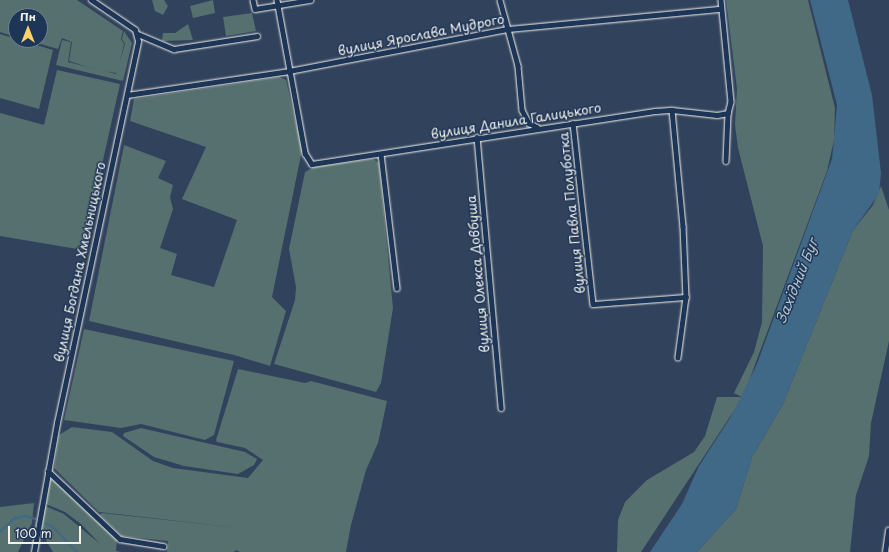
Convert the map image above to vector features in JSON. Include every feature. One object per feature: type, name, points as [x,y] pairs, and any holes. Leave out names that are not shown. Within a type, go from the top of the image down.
[{"type":"street","points":[[91,0],[138,34],[174,49],[257,36]]},
{"type":"street","points":[[253,0],[255,9],[310,0]]},
{"type":"street","points":[[277,0],[289,71]]},
{"type":"street","points":[[500,0],[518,66],[522,110],[529,123],[538,127]]},
{"type":"street","points":[[721,0],[732,102],[728,113],[726,161]]},
{"type":"street","name":"вулиця Ярослава Мудрого","points":[[127,95],[289,71],[508,29],[721,9]]},
{"type":"street","name":"вулиця Богдана Хмельницького","points":[[34,552],[48,471],[127,95],[138,34]]},
{"type":"street","name":"вулиця Данила Галицького","points":[[289,71],[309,162],[316,165],[538,127],[672,110],[717,115],[728,113]]},
{"type":"street","points":[[672,110],[683,226],[686,297],[678,357]]},
{"type":"street","name":"вулиця Павла Полуботка","points":[[573,123],[593,304],[686,297]]},
{"type":"street","name":"вулиця Олекса Довбуша","points":[[478,137],[501,408]]},
{"type":"street","points":[[381,154],[397,288]]},
{"type":"street","points":[[48,471],[120,539],[163,546]]},
{"type":"street","points":[[885,552],[888,530]]},
{"type":"green space","points":[[0,0],[77,0],[123,31],[121,39],[124,44],[116,73],[100,71],[69,61],[72,42],[62,38],[58,49],[48,46],[48,8],[8,8],[8,34],[0,32]]},
{"type":"green space","points":[[152,0],[164,0],[168,6],[163,15],[155,11]]},
{"type":"green space","points":[[213,0],[215,13],[193,18],[190,6]]},
{"type":"green space","points":[[726,0],[808,0],[835,108],[834,140],[827,171],[743,397],[641,552],[617,552],[618,520],[625,502],[647,480],[694,452],[705,436],[717,397],[742,397],[734,393],[754,352],[762,322],[763,246],[738,148],[735,125],[737,89]]},
{"type":"green space","points":[[252,13],[256,31],[226,36],[223,17]]},
{"type":"green space","points":[[188,24],[193,40],[162,41],[163,33],[175,33]]},
{"type":"green space","points":[[124,31],[132,43],[123,81],[56,65],[62,40],[71,42],[68,62],[116,74],[125,44],[122,39]]},
{"type":"green space","points":[[0,34],[8,36],[8,48],[46,48],[53,50],[39,109],[0,98]]},
{"type":"green space","points":[[57,70],[120,84],[83,250],[0,236],[0,113],[44,125]]},
{"type":"green space","points":[[279,77],[286,80],[302,150],[272,297],[286,311],[270,366],[234,355],[89,321],[124,145],[166,161],[158,178],[173,185],[170,197],[173,209],[160,248],[177,254],[171,275],[214,287],[237,220],[182,199],[206,147],[130,121],[134,99]]},
{"type":"green space","points":[[373,159],[379,163],[393,308],[381,383],[376,392],[274,364],[295,300],[296,287],[289,249],[305,172],[314,167]]},
{"type":"green space","points":[[881,186],[889,210],[889,341],[871,423],[869,456],[856,495],[850,552],[697,552],[736,509],[752,457],[783,404],[853,230],[873,205]]},
{"type":"green space","points":[[84,329],[234,361],[214,435],[205,440],[141,424],[121,428],[64,420]]},
{"type":"green space","points":[[238,369],[305,383],[311,381],[387,401],[378,443],[366,470],[351,525],[346,552],[240,552],[236,550],[234,552],[167,552],[168,541],[122,536],[100,515],[102,513],[240,528],[99,512],[54,468],[59,435],[72,427],[112,432],[153,461],[173,468],[248,478],[263,460],[245,448],[217,442],[216,440]]},
{"type":"green space","points":[[141,428],[245,452],[257,459],[254,465],[238,474],[184,466],[154,457],[123,436],[124,433]]},
{"type":"green space","points":[[50,480],[56,480],[117,538],[116,551],[121,552],[53,552],[41,532],[45,506],[64,514],[100,544],[81,524],[65,512],[46,504]]},
{"type":"green space","points":[[34,503],[32,523],[18,552],[0,552],[0,507]]},
{"type":"water","name":"Західний Буг","points":[[810,0],[848,0],[872,95],[881,173],[879,194],[853,230],[783,404],[752,457],[736,509],[697,552],[650,552],[682,504],[699,466],[730,418],[757,364],[832,159],[837,105]]},
{"type":"waterway","points":[[0,532],[15,518],[26,516],[36,519]]},
{"type":"waterway","points":[[45,523],[53,527],[77,552]]}]
